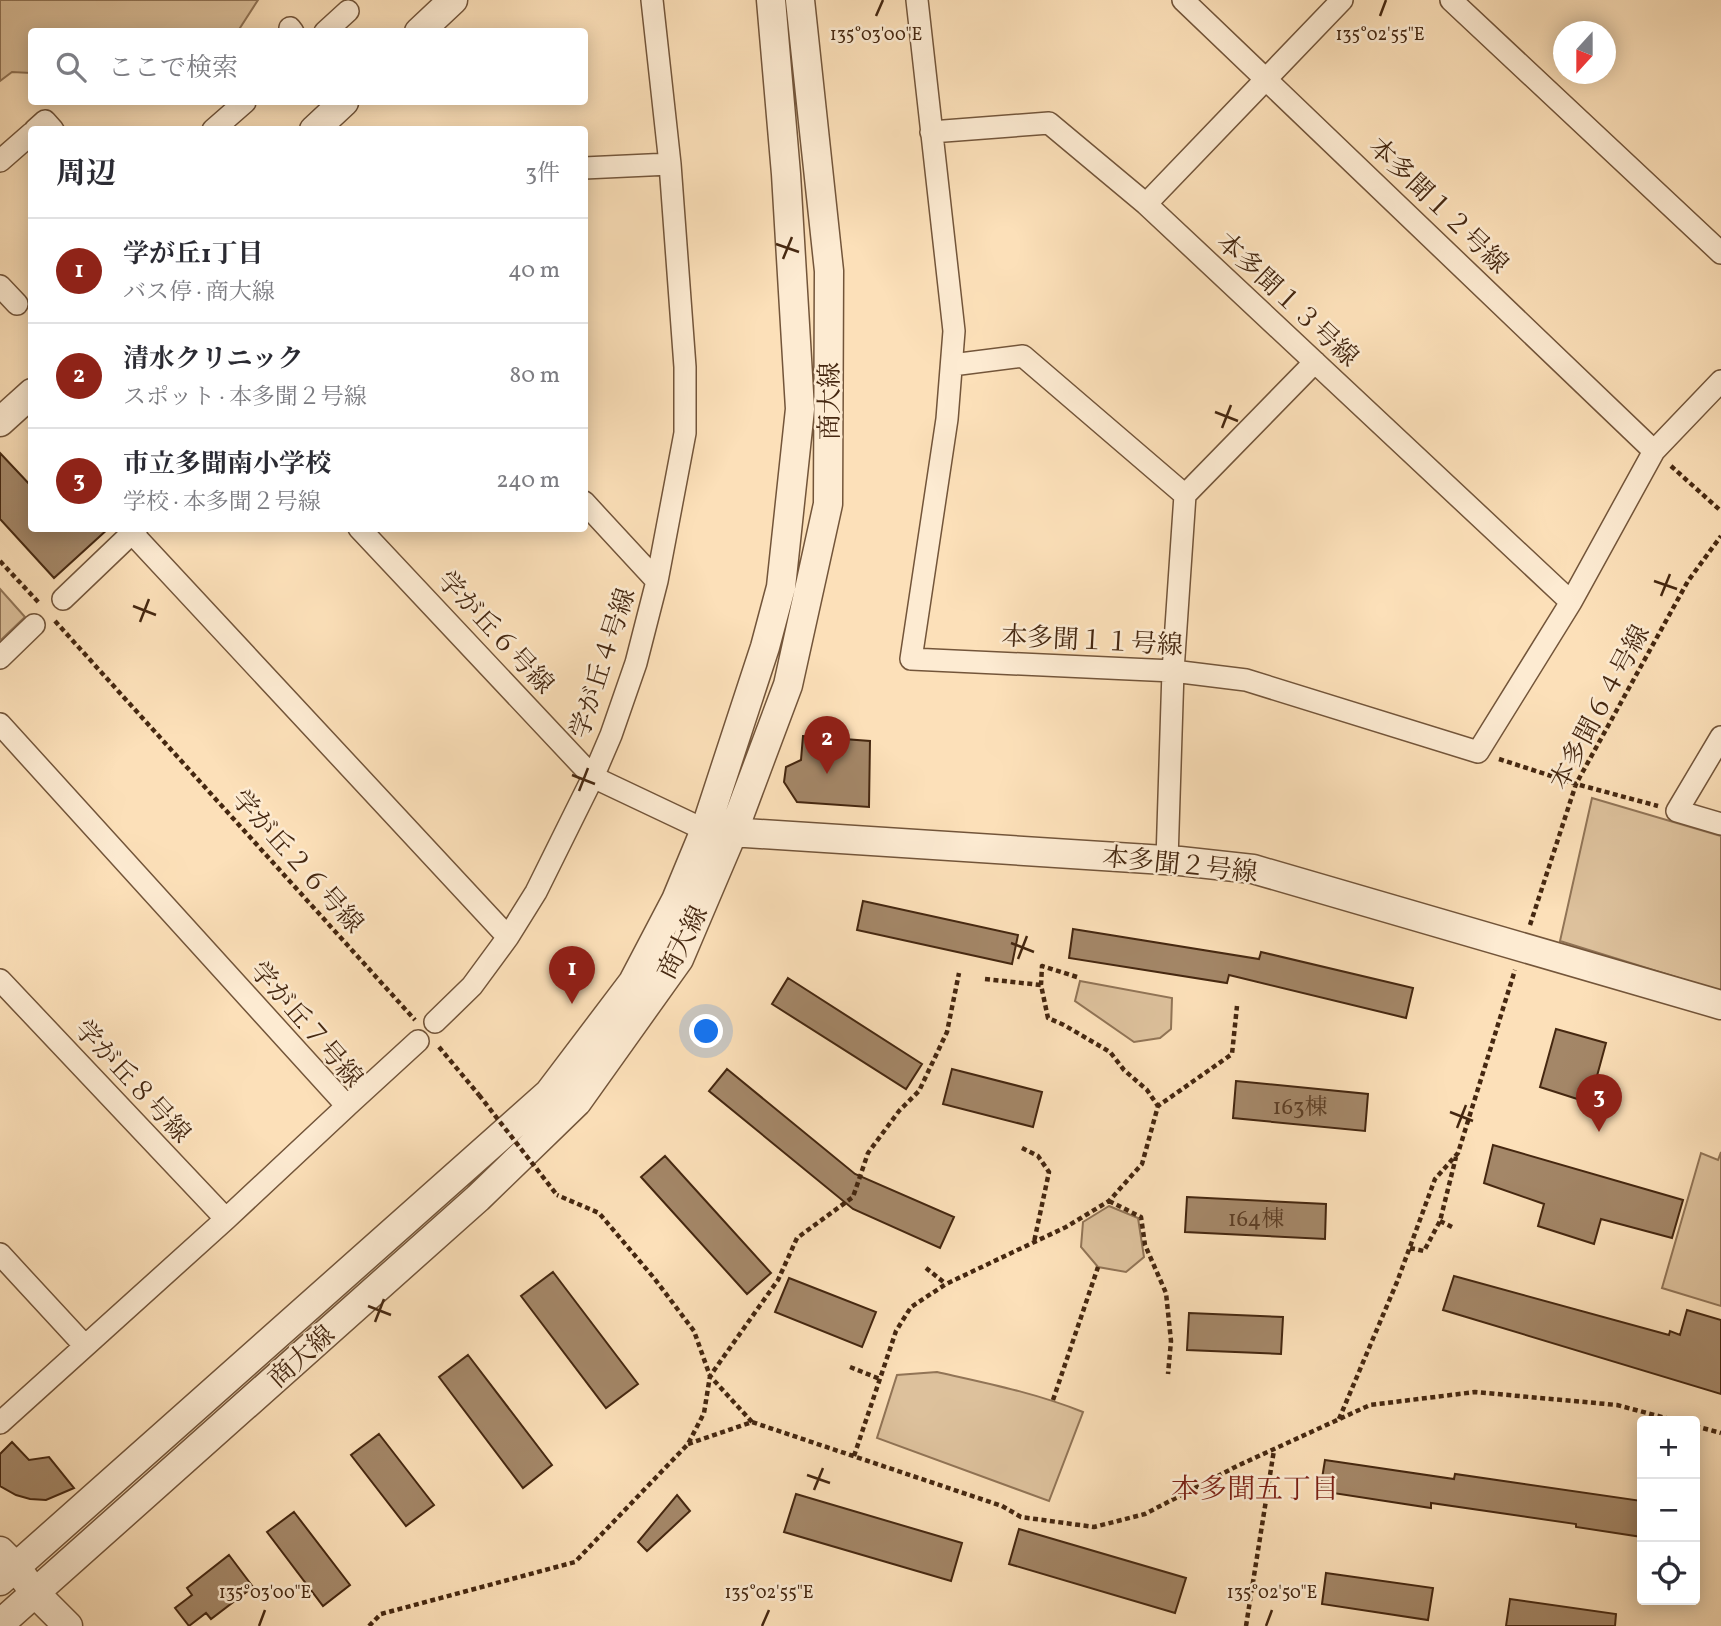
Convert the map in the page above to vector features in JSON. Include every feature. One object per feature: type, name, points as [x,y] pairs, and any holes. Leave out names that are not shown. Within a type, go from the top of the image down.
[{"type":"street","points":[[423,28],[453,0]]},
{"type":"street","name":"学が丘４号線","points":[[347,1106],[472,986],[508,937],[536,892],[593,776],[611,735],[636,663],[657,581],[685,433],[685,367],[670,163],[652,0]]},
{"type":"street","name":"商大線","points":[[5,1566],[549,1093],[633,982],[676,900],[705,830],[765,647],[781,587],[800,409],[786,174],[771,0]]},
{"type":"street","name":"商大線","points":[[0,1624],[478,1198],[578,1102],[679,959],[733,832],[788,685],[828,504],[829,271],[800,0]]},
{"type":"street","name":"本多聞１１号線","points":[[917,0],[954,331],[947,419],[911,659],[1172,671],[1246,680],[1478,752]]},
{"type":"street","name":"本多聞１２号線","points":[[1183,0],[1654,452]]},
{"type":"street","points":[[1146,204],[1342,0]]},
{"type":"street","points":[[1451,0],[1721,253]]},
{"type":"street","points":[[329,28],[348,11]]},
{"type":"street","points":[[218,126],[242,105]]},
{"type":"street","points":[[318,126],[341,105]]},
{"type":"street","name":"本多聞１３号線","points":[[931,132],[1048,123],[1146,204],[1571,602]]},
{"type":"street","points":[[0,161],[28,136]]},
{"type":"street","points":[[588,168],[670,163]]},
{"type":"street","points":[[0,286],[17,304]]},
{"type":"street","points":[[951,365],[1023,356],[1185,495]]},
{"type":"street","points":[[1167,860],[1172,671],[1185,495],[1315,362]]},
{"type":"street","points":[[1478,752],[1571,602],[1654,452],[1721,381]]},
{"type":"street","points":[[0,422],[28,397]]},
{"type":"street","points":[[588,506],[657,581]]},
{"type":"street","points":[[63,599],[133,532]]},
{"type":"street","points":[[135,532],[508,937]]},
{"type":"street","name":"学が丘６号線","points":[[363,532],[593,776],[705,830]]},
{"type":"street","points":[[0,658],[34,625]]},
{"type":"street","name":"学が丘７号線","points":[[0,724],[347,1106],[0,1423]]},
{"type":"street","points":[[1721,737],[1677,811],[1721,824]]},
{"type":"street","name":"本多聞２号線","points":[[705,830],[1167,860],[1253,869],[1721,1005]]},
{"type":"street","name":"学が丘８号線","points":[[0,980],[226,1219]]},
{"type":"street","points":[[0,1254],[85,1346]]},
{"type":"street","points":[[5,1566],[68,1626]]},
{"type":"path","points":[[1654,452],[1721,511]]},
{"type":"path","name":"本多聞６４号線","points":[[1410,1248],[1424,1251],[1440,1221],[1458,1153],[1576,784],[1688,581],[1721,536]]},
{"type":"path","name":"学が丘２６号線","points":[[0,561],[426,1032],[557,1195],[599,1213],[607,1222],[694,1331],[710,1376]]},
{"type":"path","points":[[1478,752],[1576,784],[1677,811]]},
{"type":"path","points":[[1077,977],[1041,966],[1041,985],[1048,1018],[1110,1052],[1124,1070],[1147,1090],[1158,1106]]},
{"type":"path","points":[[369,1626],[381,1614],[575,1562],[688,1444],[704,1413],[710,1376],[778,1280],[797,1238],[853,1197],[868,1153],[899,1111],[919,1091],[947,1032],[959,973]]},
{"type":"path","points":[[985,979],[1041,985]]},
{"type":"path","points":[[854,1456],[897,1331],[911,1307],[946,1284],[1066,1227],[1109,1201],[1142,1164],[1158,1106],[1231,1054],[1237,1006]]},
{"type":"path","points":[[1022,1148],[1038,1156],[1049,1172],[1034,1243]]},
{"type":"path","points":[[1338,1419],[1410,1248],[1435,1179],[1458,1153]]},
{"type":"path","points":[[1109,1201],[1141,1217],[1144,1245],[1166,1293],[1171,1340],[1168,1374]]},
{"type":"path","points":[[1440,1221],[1452,1227]]},
{"type":"path","points":[[1053,1401],[1098,1267]]},
{"type":"path","points":[[926,1268],[946,1284]]},
{"type":"path","points":[[850,1367],[880,1379]]},
{"type":"path","points":[[710,1376],[752,1423],[1002,1506],[1021,1517],[1094,1527],[1145,1514],[1237,1466],[1370,1405],[1475,1392],[1617,1405],[1658,1416]]},
{"type":"path","points":[[688,1444],[752,1423]]},
{"type":"path","points":[[1700,1427],[1721,1433]]},
{"type":"path","points":[[1246,1626],[1274,1449]]},
{"type":"shaded area","points":[[0,0],[258,0],[240,28],[28,28],[28,73],[12,72],[0,81]]},
{"type":"shaded area","points":[[0,589],[25,617],[0,641]]},
{"type":"shaded area","points":[[1592,798],[1721,836],[1721,991],[1560,941]]},
{"type":"shaded area","points":[[1080,981],[1172,998],[1171,1029],[1160,1038],[1134,1042],[1075,1001]]},
{"type":"shaded area","points":[[1721,1152],[1721,1306],[1662,1288],[1701,1153],[1718,1160]]},
{"type":"shaded area","points":[[1109,1206],[1138,1218],[1144,1257],[1126,1272],[1098,1267],[1081,1247],[1083,1222]]},
{"type":"shaded area","points":[[937,1372],[1029,1394],[1083,1412],[1049,1501],[877,1438],[897,1375]]},
{"type":"building","points":[[0,453],[28,483],[28,532],[105,532],[54,578],[0,519]]},
{"type":"building","points":[[803,736],[870,741],[869,807],[797,802],[784,782],[786,767],[801,760]]},
{"type":"building","points":[[863,901],[1018,935],[1012,964],[857,930]]},
{"type":"building","points":[[1073,929],[1259,959],[1261,952],[1413,988],[1406,1018],[1229,975],[1227,983],[1069,958]]},
{"type":"building","points":[[788,978],[922,1064],[906,1089],[772,1004]]},
{"type":"building","points":[[1556,1029],[1606,1043],[1597,1076],[1606,1080],[1599,1106],[1540,1087]]},
{"type":"building","points":[[727,1069],[855,1174],[954,1217],[940,1248],[853,1209],[709,1091]]},
{"type":"building","points":[[952,1069],[1042,1092],[1033,1127],[943,1104]]},
{"type":"building","points":[[1236,1081],[1368,1094],[1365,1131],[1233,1118]]},
{"type":"building","points":[[1493,1145],[1683,1200],[1672,1238],[1601,1219],[1594,1244],[1538,1226],[1544,1204],[1484,1183]]},
{"type":"building","points":[[665,1156],[771,1273],[747,1294],[641,1177]]},
{"type":"building","points":[[1187,1197],[1326,1204],[1325,1239],[1185,1232]]},
{"type":"building","points":[[553,1272],[638,1384],[606,1408],[521,1296]]},
{"type":"building","points":[[1454,1276],[1669,1335],[1670,1331],[1680,1335],[1687,1310],[1721,1320],[1721,1394],[1443,1310]]},
{"type":"building","points":[[789,1278],[876,1312],[862,1347],[775,1312]]},
{"type":"building","points":[[1189,1313],[1283,1317],[1281,1354],[1187,1350]]},
{"type":"building","points":[[468,1355],[552,1465],[523,1488],[439,1377]]},
{"type":"building","points":[[379,1434],[434,1505],[406,1526],[351,1455]]},
{"type":"building","points":[[12,1442],[29,1460],[49,1457],[74,1488],[46,1500],[16,1495],[0,1486],[0,1454]]},
{"type":"building","points":[[1325,1460],[1454,1479],[1455,1474],[1637,1500],[1637,1536],[1576,1527],[1576,1524],[1431,1503],[1431,1508],[1320,1491]]},
{"type":"building","points":[[796,1494],[962,1543],[951,1581],[784,1532]]},
{"type":"building","points":[[677,1495],[690,1511],[647,1551],[638,1542]]},
{"type":"building","points":[[294,1512],[350,1585],[323,1606],[267,1532]]},
{"type":"building","points":[[1019,1529],[1186,1578],[1175,1613],[1009,1564]]},
{"type":"building","points":[[229,1555],[253,1587],[211,1619],[206,1613],[189,1626],[175,1608],[192,1595],[187,1588]]},
{"type":"building","points":[[1326,1573],[1433,1588],[1428,1620],[1322,1604]]},
{"type":"building","points":[[1510,1599],[1616,1614],[1615,1626],[1506,1626]]},
{"type":"place","name":"清水クリニック","points":[[827,774]]},
{"type":"place","name":"学が丘1丁目","points":[[572,1004]]},
{"type":"place","name":"市立多聞南小学校","points":[[1599,1132]]},
{"type":"district","name":"本多聞五丁目","points":[[1255,1488]]}]
